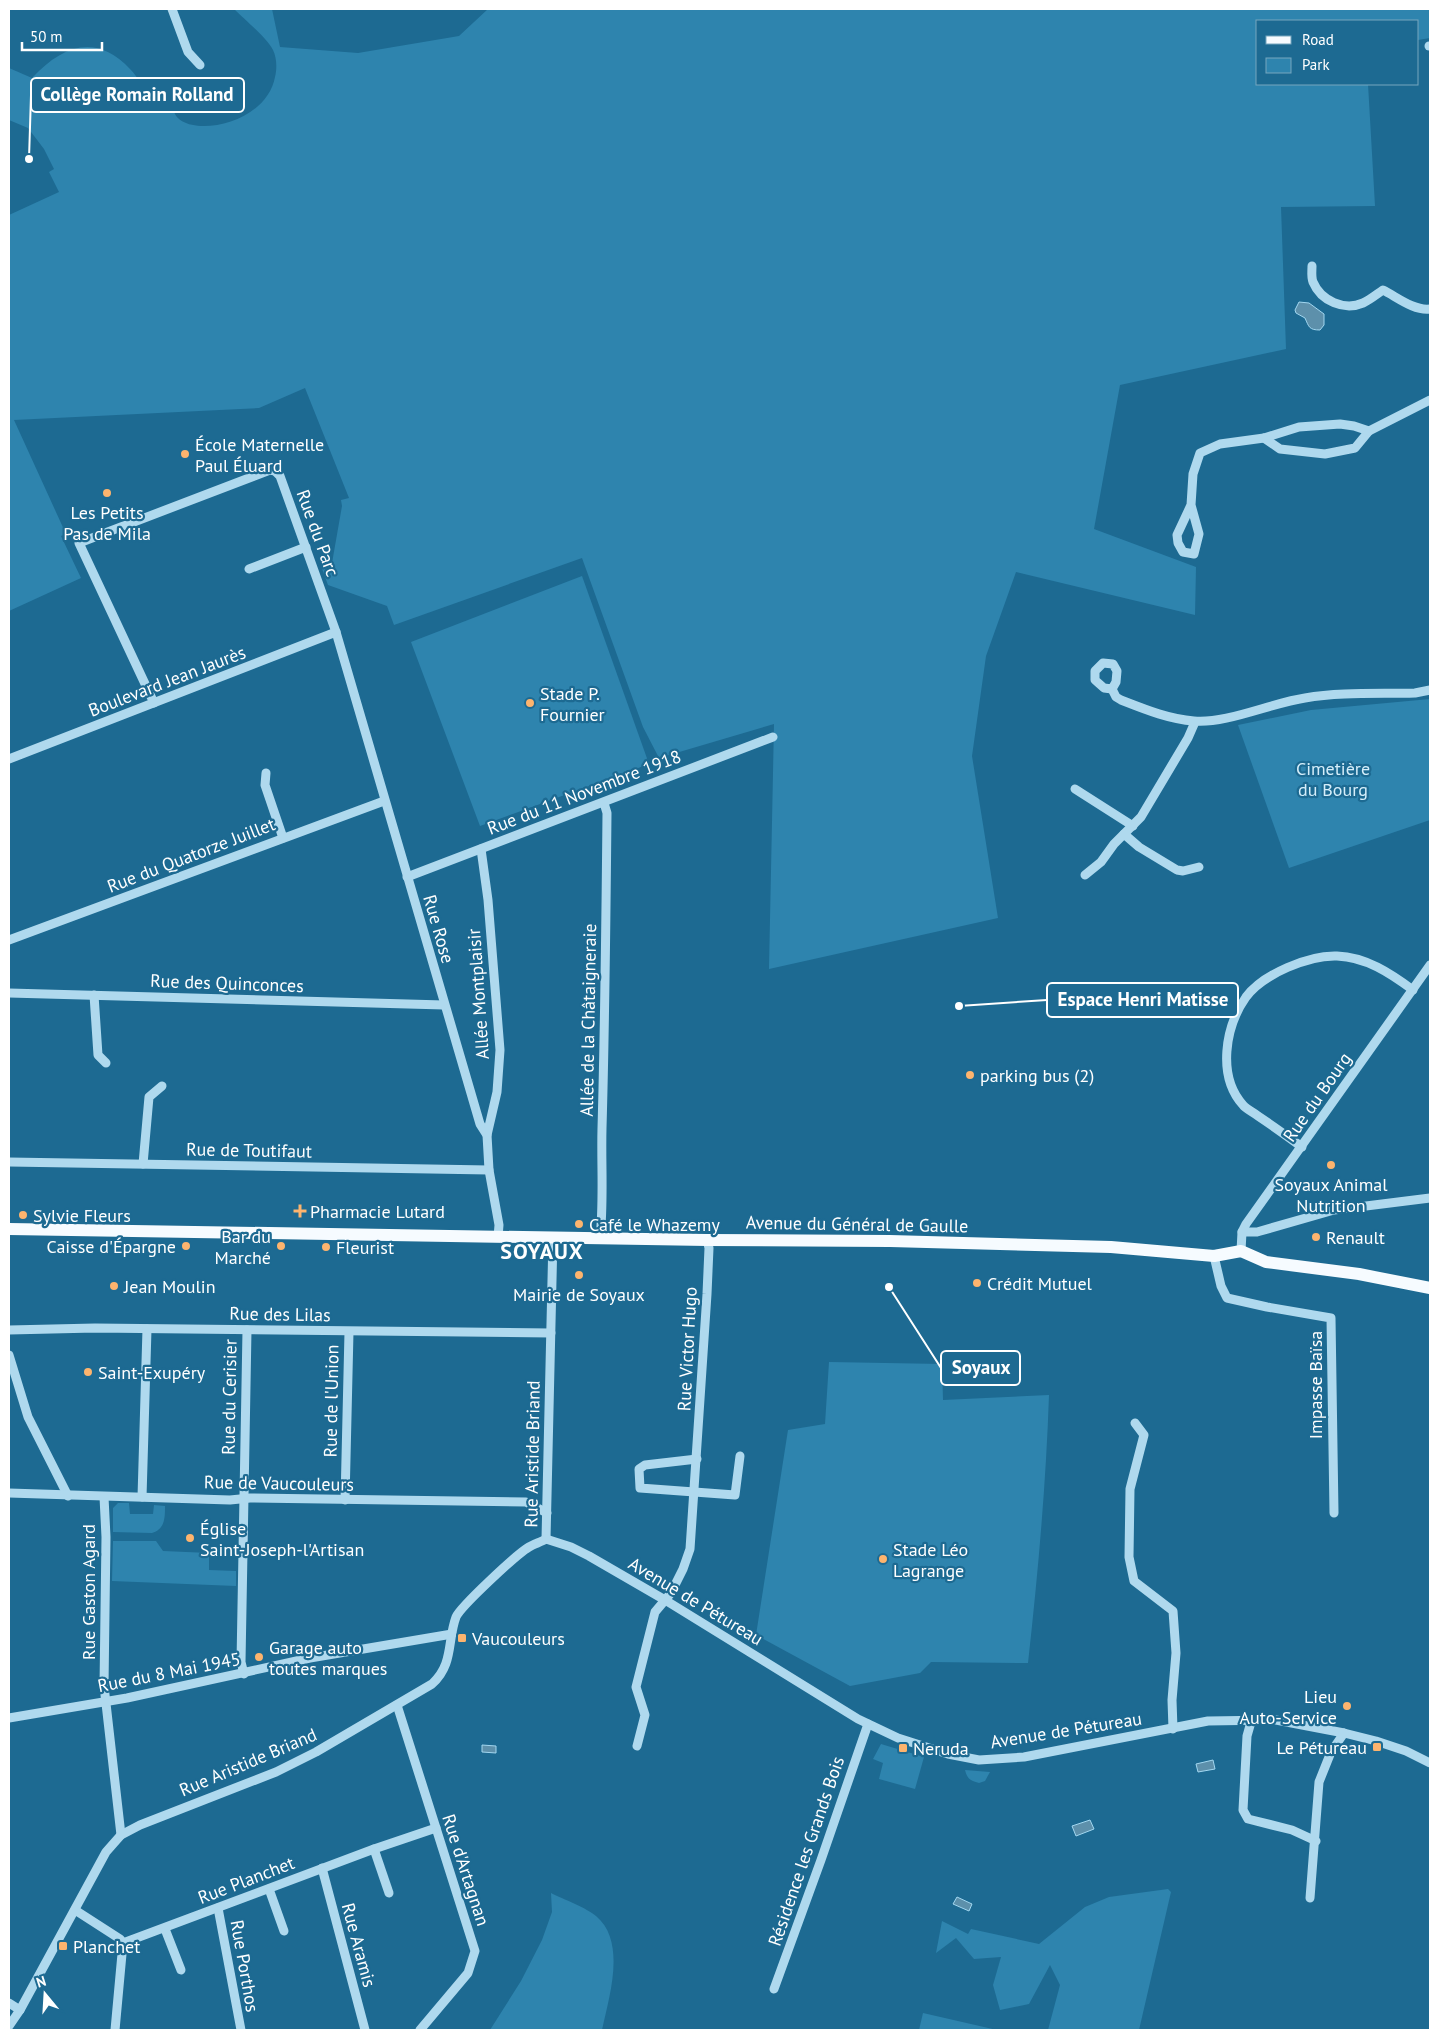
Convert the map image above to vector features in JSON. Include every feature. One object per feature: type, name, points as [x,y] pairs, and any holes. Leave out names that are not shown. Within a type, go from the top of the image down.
[{"type":"main road","name":"Avenue du Général de Gaulle","points":[[9,1229],[890,1241],[1091,1247],[1214,1256],[1241,1251]]},
{"type":"main road","points":[[1241,1251],[1266,1262],[1359,1274],[1430,1288]]},
{"type":"street","points":[[172,9],[188,52],[200,65]]},
{"type":"street","points":[[1312,266],[1312,280],[1318,292],[1333,303],[1350,306],[1364,303],[1383,290],[1413,306],[1424,310],[1430,309]]},
{"type":"street","points":[[1264,438],[1280,449],[1325,454],[1355,448],[1369,430],[1430,400]]},
{"type":"street","points":[[1191,505],[1176,536],[1183,552],[1194,554],[1199,534],[1191,505],[1193,474],[1200,453],[1220,444],[1264,438],[1299,427],[1340,424],[1369,430]]},
{"type":"street","name":"Rue du Parc","points":[[154,703],[79,543],[270,470],[275,471],[280,476],[336,632]]},
{"type":"street","points":[[249,569],[306,547]]},
{"type":"street","name":"Boulevard Jean Jaurès","points":[[9,759],[336,632]]},
{"type":"street","name":"Rue Rose","points":[[336,632],[444,1005],[480,1124],[487,1135],[489,1170],[499,1225],[498,1237]]},
{"type":"street","points":[[1112,689],[1116,697],[1121,700],[1159,714],[1196,722],[1239,715],[1286,701],[1318,696],[1415,693],[1430,690]]},
{"type":"street","points":[[1085,875],[1101,862],[1114,844],[1141,817],[1196,722]]},
{"type":"street","name":"Rue du 11 Novembre 1918","points":[[407,877],[773,737]]},
{"type":"street","points":[[266,773],[265,785],[283,838]]},
{"type":"street","points":[[1074,789],[1132,826]]},
{"type":"street","name":"Rue du Quatorze Juillet","points":[[9,940],[384,801]]},
{"type":"street","name":"Allée de la Châtaigneraie","points":[[600,1238],[603,1212],[602,1131],[607,813],[604,803]]},
{"type":"street","points":[[1124,834],[1139,847],[1177,870],[1184,871],[1199,867]]},
{"type":"street","name":"Allée Montplaisir","points":[[481,849],[488,900],[500,1050],[498,1092],[487,1135]]},
{"type":"street","points":[[1302,1147],[1243,1105],[1230,1081],[1226,1059],[1229,1035],[1246,996],[1269,976],[1313,958],[1338,956],[1365,960],[1392,975],[1412,990]]},
{"type":"street","name":"Rue du Bourg","points":[[1242,1232],[1430,965]]},
{"type":"street","name":"Rue des Quinconces","points":[[9,993],[444,1005]]},
{"type":"street","points":[[94,995],[98,1055],[106,1063]]},
{"type":"street","points":[[143,1164],[148,1097],[162,1086]]},
{"type":"street","name":"Rue de Toutifaut","points":[[9,1162],[489,1170]]},
{"type":"street","points":[[1241,1251],[1242,1232],[1257,1232],[1334,1210],[1430,1198]]},
{"type":"street","name":"Rue Aristide Briand","points":[[9,2026],[20,2010],[106,1852],[121,1835],[140,1825],[276,1772],[316,1752],[432,1684],[444,1672],[457,1615],[463,1606],[529,1547],[546,1539],[553,1237]]},
{"type":"street","name":"Rue Victor Hugo","points":[[637,1746],[645,1715],[636,1687],[656,1612],[671,1593],[683,1569],[690,1549],[707,1294],[709,1248],[707,1240]]},
{"type":"street","name":"Impasse Baïsa","points":[[1214,1256],[1221,1286],[1227,1298],[1331,1318],[1334,1513]]},
{"type":"street","points":[[142,1497],[147,1329]]},
{"type":"street","name":"Rue des Lilas","points":[[9,1330],[147,1329],[550,1333]]},
{"type":"street","name":"Rue du Cerisier","points":[[244,1674],[242,1662],[243,1499],[247,1330]]},
{"type":"street","name":"Rue de l'Union","points":[[345,1500],[348,1332]]},
{"type":"street","points":[[9,1355],[28,1417],[68,1496]]},
{"type":"street","points":[[1135,1423],[1144,1436],[1130,1489],[1128,1557],[1134,1581],[1172,1612],[1176,1653],[1172,1700],[1172,1729]]},
{"type":"street","points":[[696,1459],[646,1465],[639,1469],[640,1488],[735,1495],[740,1456]]},
{"type":"street","name":"Rue de Vaucouleurs","points":[[9,1493],[104,1497],[526,1502],[547,1513]]},
{"type":"street","name":"Rue Gaston Agard","points":[[104,1497],[105,1701],[121,1835]]},
{"type":"street","name":"Avenue de Pétureau","points":[[546,1539],[589,1556],[665,1600],[868,1724],[923,1747],[948,1754],[979,1760],[1046,1754],[1208,1721],[1251,1722],[1276,1720],[1344,1733],[1406,1750],[1430,1763]]},
{"type":"street","name":"Rue du 8 Mai 1945","points":[[9,1718],[127,1698],[244,1674],[310,1658],[452,1634]]},
{"type":"street","name":"Rue d'Artagnan","points":[[397,1705],[475,1951],[468,1973],[420,2030]]},
{"type":"street","points":[[1251,1722],[1247,1736],[1243,1810],[1248,1819],[1292,1830],[1316,1841]]},
{"type":"street","name":"Résidence les Grands Bois","points":[[774,1989],[868,1724]]},
{"type":"street","points":[[1310,1898],[1316,1841],[1319,1782],[1331,1752],[1344,1733]]},
{"type":"street","name":"Rue Planchet","points":[[123,1943],[165,1929],[322,1868],[436,1828]]},
{"type":"street","points":[[374,1849],[389,1893]]},
{"type":"street","name":"Rue Aramis","points":[[322,1868],[365,2030]]},
{"type":"street","points":[[270,1889],[284,1931]]},
{"type":"street","name":"Rue Porthos","points":[[218,1908],[241,2030]]},
{"type":"street","points":[[75,1910],[120,1939],[123,1943],[115,2030]]},
{"type":"street","points":[[165,1929],[181,1970]]},
{"type":"street","points":[[9,2003],[20,2010]]},
{"type":"green space","points":[[234,9],[272,9],[280,47],[358,53],[459,36],[488,9],[1430,9],[1430,38],[1419,40],[1419,20],[1256,20],[1256,85],[1368,85],[1375,206],[1281,207],[1286,349],[1120,385],[1094,529],[1196,567],[1195,615],[1016,572],[986,656],[972,756],[998,918],[769,969],[774,724],[659,758],[643,727],[582,558],[394,625],[387,606],[328,585],[321,566],[332,563],[342,506],[341,500],[349,498],[305,388],[259,408],[14,420],[66,534],[61,536],[81,578],[9,611],[9,215],[59,192],[49,172],[54,169],[44,149],[28,128],[9,120],[9,68],[32,78],[56,58],[68,51],[92,47],[105,51],[130,69],[139,80],[151,102],[156,105],[176,96],[174,111],[181,121],[195,125],[213,125],[233,121],[252,111],[267,96],[275,77],[275,56],[270,45]]},
{"type":"green space","name":"Stade P. Fournier","points":[[582,576],[649,764],[480,826],[411,642]]},
{"type":"green space","name":"Cimetière du Bourg","points":[[1430,699],[1430,820],[1289,868],[1238,725],[1311,710]]},
{"type":"green space","points":[[829,1362],[942,1364],[943,1400],[1049,1395],[1041,1529],[1028,1663],[931,1662],[920,1673],[850,1686],[756,1635],[788,1430],[825,1424]]},
{"type":"green space","points":[[118,1503],[129,1503],[130,1514],[153,1514],[154,1505],[165,1506],[162,1526],[152,1533],[113,1532],[113,1508]]},
{"type":"green space","points":[[113,1541],[156,1541],[163,1551],[209,1553],[209,1570],[236,1571],[236,1586],[112,1581]]},
{"type":"green space","points":[[881,1744],[924,1757],[915,1789],[879,1779],[883,1763],[873,1759]]},
{"type":"green space","points":[[965,1770],[990,1772],[985,1781],[979,1783],[970,1779]]},
{"type":"green space","points":[[1168,1889],[1171,1892],[1139,2030],[1048,2030],[1060,1985],[1050,1965],[1029,2004],[1000,2010],[993,1985],[1001,1957],[974,1959],[956,1938],[936,1953],[942,1921],[968,1934],[971,1929],[1039,1944],[1085,1907],[1109,1897]]},
{"type":"green space","points":[[551,1893],[596,1916],[605,1927],[611,1940],[613,1970],[602,2030],[490,2030],[521,1981],[542,1940],[552,1912]]},
{"type":"green space","points":[[923,2013],[997,2030],[919,2030]]},
{"type":"shaded area","points":[[1299,302],[1309,303],[1324,314],[1324,325],[1320,330],[1311,329],[1305,318],[1296,313],[1295,310]]},
{"type":"shaded area","points":[[482,1745],[496,1746],[496,1753],[482,1752]]},
{"type":"shaded area","points":[[1213,1760],[1215,1769],[1198,1772],[1196,1764]]},
{"type":"shaded area","points":[[1090,1820],[1094,1829],[1076,1836],[1072,1826]]},
{"type":"shaded area","points":[[957,1897],[972,1904],[969,1911],[953,1904]]},
{"type":"place","name":"Collège Romain Rolland","points":[[29,159]]},
{"type":"place","name":"École Maternelle Paul Éluard","points":[[185,454]]},
{"type":"place","name":"Les Petits Pas de Mila","points":[[107,493]]},
{"type":"place","name":"Stade P. Fournier","points":[[530,703]]},
{"type":"place","name":"Espace Henri Matisse","points":[[959,1006]]},
{"type":"place","name":"parking bus (2)","points":[[970,1075]]},
{"type":"place","name":"Soyaux Animal Nutrition","points":[[1331,1165]]},
{"type":"place","name":"Pharmacie Lutard","points":[[300,1211]]},
{"type":"place","name":"Sylvie Fleurs","points":[[23,1215]]},
{"type":"place","name":"Café le Whazemy","points":[[579,1224]]},
{"type":"place","name":"Renault","points":[[1316,1237]]},
{"type":"place","name":"Caisse d'Épargne","points":[[186,1246]]},
{"type":"place","name":"Bar du Marché","points":[[281,1246]]},
{"type":"place","name":"Fleurist","points":[[326,1247]]},
{"type":"place","name":"Mairie de Soyaux","points":[[579,1275]]},
{"type":"place","name":"Crédit Mutuel","points":[[977,1283]]},
{"type":"place","name":"Jean Moulin","points":[[114,1286]]},
{"type":"place","name":"Soyaux","points":[[889,1287]]},
{"type":"place","name":"Saint-Exupéry","points":[[88,1372]]},
{"type":"place","name":"Église Saint-Joseph-l'Artisan","points":[[190,1538]]},
{"type":"place","name":"Stade Léo Lagrange","points":[[883,1559]]},
{"type":"place","name":"Vaucouleurs","points":[[462,1638]]},
{"type":"place","name":"Garage auto toutes marques","points":[[259,1657]]},
{"type":"place","name":"Lieu Auto-Service","points":[[1347,1706]]},
{"type":"place","name":"Le Pétureau","points":[[1377,1747]]},
{"type":"place","name":"Neruda","points":[[903,1748]]},
{"type":"place","name":"Planchet","points":[[63,1946]]},
{"type":"district","name":"SOYAUX","points":[[542,1251]]}]
